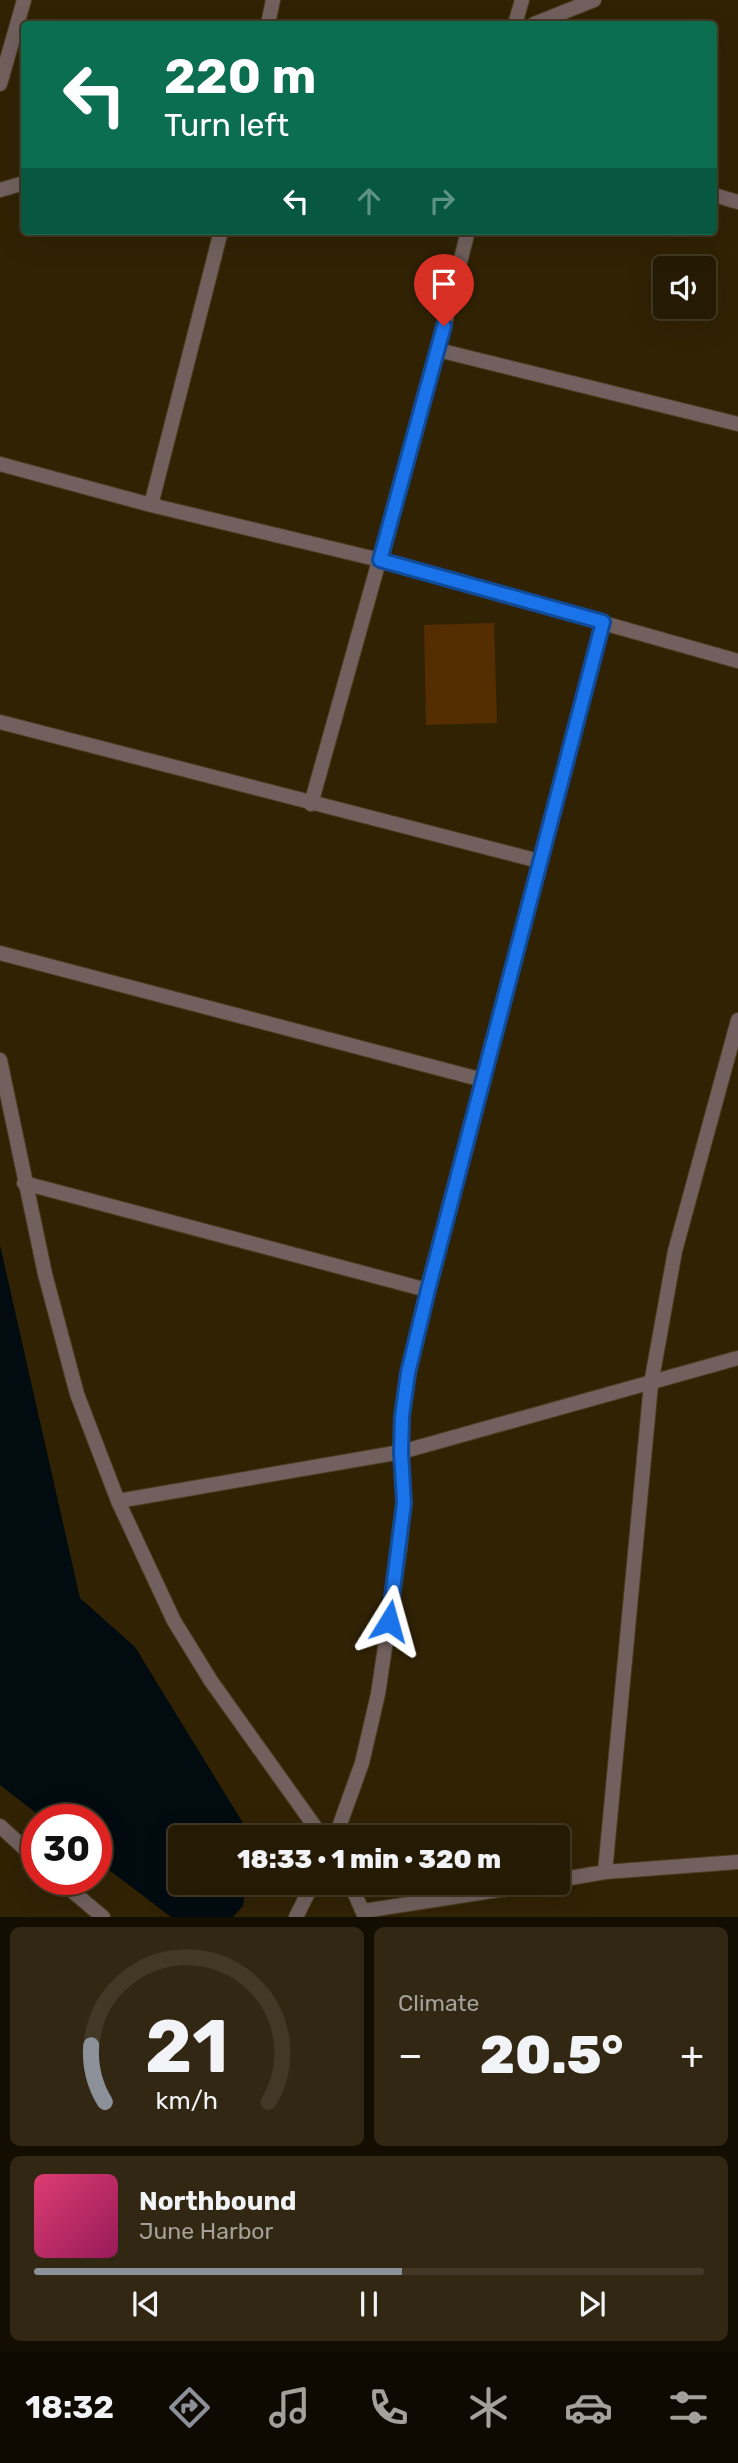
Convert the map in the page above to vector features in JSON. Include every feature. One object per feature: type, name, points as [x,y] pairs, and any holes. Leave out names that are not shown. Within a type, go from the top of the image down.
[{"type":"street","points":[[0,84],[24,0]]},
{"type":"street","points":[[269,21],[273,0]]},
{"type":"street","points":[[516,21],[522,0]]},
{"type":"street","points":[[542,21],[594,0]]},
{"type":"street","points":[[0,190],[21,184]]},
{"type":"street","points":[[717,196],[738,202]]},
{"type":"street","points":[[150,505],[220,235]]},
{"type":"street","points":[[312,804],[438,350],[467,235]]},
{"type":"street","points":[[438,350],[738,424]]},
{"type":"street","points":[[0,464],[150,505],[380,560],[738,662]]},
{"type":"street","points":[[340,1825],[362,1763],[378,1694],[402,1525],[402,1416],[408,1373],[603,622]]},
{"type":"street","points":[[0,722],[539,861]]},
{"type":"street","points":[[0,953],[483,1080]]},
{"type":"street","points":[[605,1872],[651,1384],[675,1251],[738,1020]]},
{"type":"street","points":[[0,1060],[24,1183],[77,1394],[118,1501],[174,1621],[211,1681],[314,1825]]},
{"type":"street","points":[[24,1183],[428,1290]]},
{"type":"street","points":[[118,1501],[401,1452],[738,1358]]},
{"type":"street","points":[[0,1826],[21,1845]]},
{"type":"street","points":[[570,1878],[605,1872],[738,1862]]},
{"type":"street","points":[[77,1895],[103,1917]]},
{"type":"street","points":[[296,1917],[307,1895]]},
{"type":"street","points":[[355,1895],[364,1914],[474,1895]]},
{"type":"shaded area","points":[[0,1245],[80,1598],[135,1647],[244,1825],[168,1825],[168,1895],[244,1895],[243,1906],[233,1917],[171,1917],[112,1872],[112,1804],[24,1804],[0,1785]]},
{"type":"building","points":[[494,623],[497,723],[426,725],[424,625]]},
{"type":"route","points":[[389,1621],[404,1503],[401,1434],[408,1373],[603,622],[380,560],[444,326]]}]
